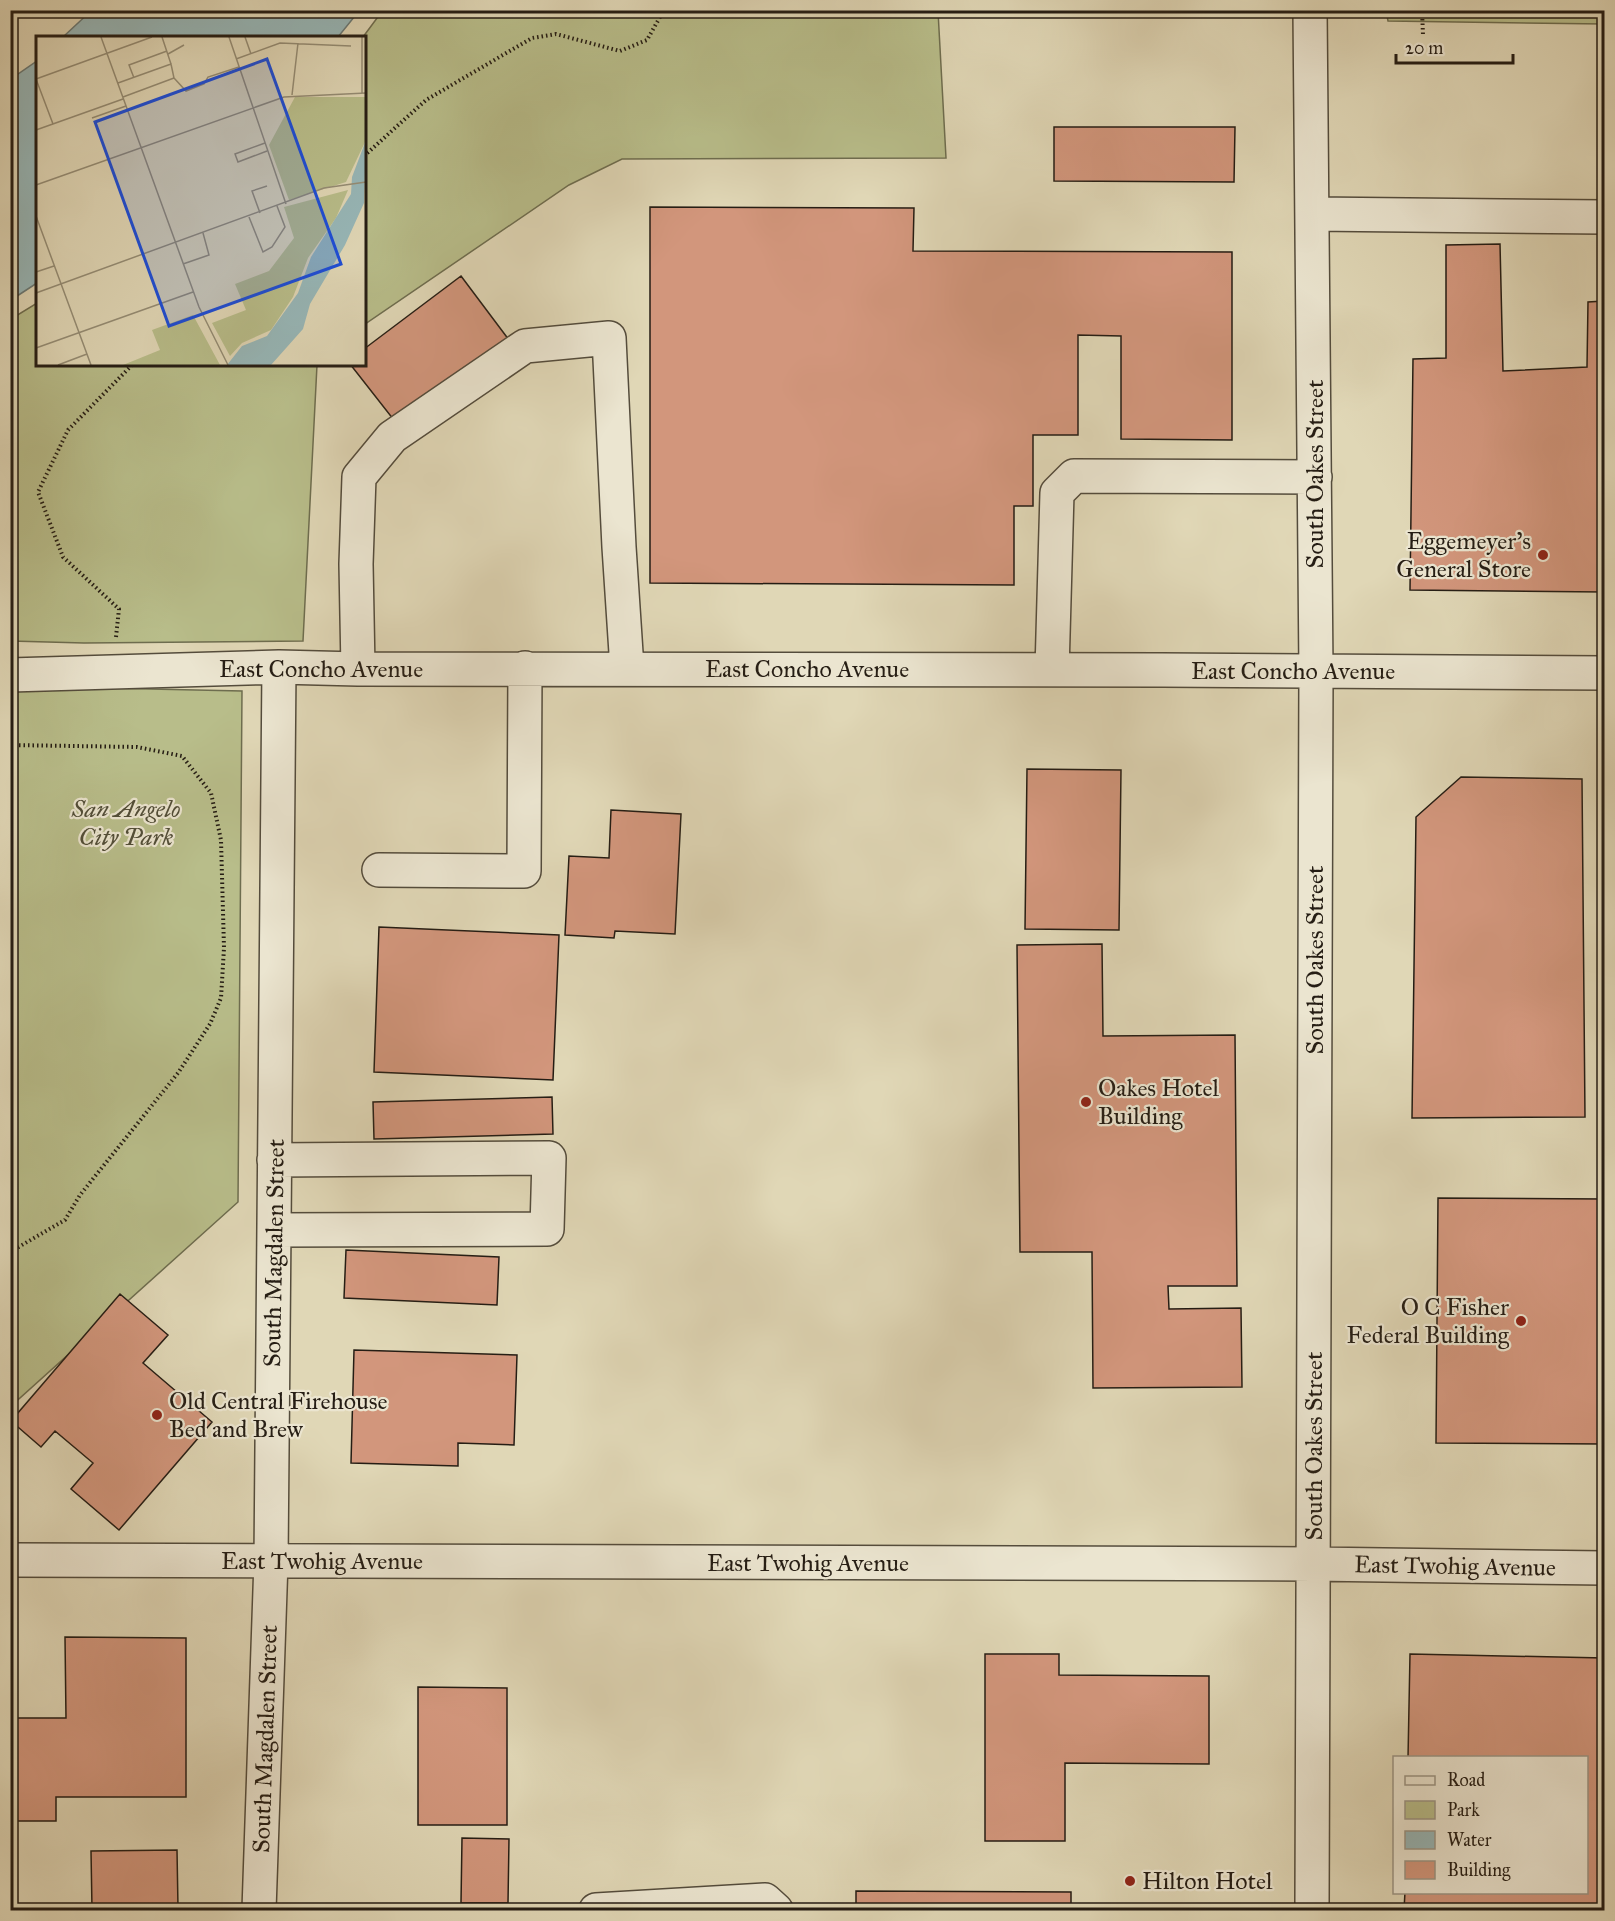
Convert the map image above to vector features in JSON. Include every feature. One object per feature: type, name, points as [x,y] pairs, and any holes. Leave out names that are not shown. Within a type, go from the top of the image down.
[{"type":"street","name":"South Oakes Street","points":[[1310,10],[1316,671],[1312,1911]]},
{"type":"street","points":[[1313,214],[1605,217]]},
{"type":"street","points":[[358,669],[356,564],[359,477],[392,437],[525,346],[609,338],[616,503],[627,669]]},
{"type":"street","points":[[1052,670],[1057,493],[1074,476],[1315,477]]},
{"type":"street","name":"East Concho Avenue","points":[[10,675],[279,667],[1605,673]]},
{"type":"street","name":"South Magdalen Street","points":[[259,1911],[271,1561],[279,667]]},
{"type":"street","points":[[379,870],[524,871],[525,669]]},
{"type":"street","points":[[274,1160],[549,1158],[548,1229],[274,1230]]},
{"type":"street","name":"East Twohig Avenue","points":[[10,1560],[1313,1564],[1605,1568]]},
{"type":"street","points":[[596,1911],[765,1900],[776,1911]]},
{"type":"path","points":[[366,154],[426,100],[532,38],[556,34],[620,51],[647,40],[664,10]]},
{"type":"path","points":[[1422,10],[1423,35]]},
{"type":"path","points":[[112,673],[119,609],[63,557],[38,492],[68,430],[131,366]]},
{"type":"path","points":[[10,745],[137,747],[182,756],[211,793],[221,840],[224,948],[221,998],[210,1024],[178,1073],[80,1195],[65,1220],[10,1252]]},
{"type":"green space","points":[[383,10],[938,11],[946,158],[622,159],[569,185],[366,323],[366,36],[364,36]]},
{"type":"green space","points":[[1386,11],[1604,11],[1604,24],[1388,21]]},
{"type":"green space","points":[[36,304],[36,366],[317,366],[303,641],[84,643],[11,641],[11,319]]},
{"type":"green space","name":"San Angelo City Park","points":[[11,686],[242,691],[238,1202],[11,1406]]},
{"type":"water","points":[[92,10],[359,10],[339,36],[64,36]]},
{"type":"water","points":[[36,62],[36,284],[11,300],[11,79]]},
{"type":"building","points":[[1054,127],[1235,127],[1234,182],[1054,181]]},
{"type":"building","points":[[650,207],[914,208],[913,251],[1232,252],[1232,440],[1121,439],[1121,336],[1078,335],[1078,435],[1033,435],[1033,506],[1014,506],[1014,585],[650,583]]},
{"type":"building","points":[[1500,244],[1503,371],[1587,367],[1588,302],[1604,301],[1604,592],[1410,590],[1413,359],[1446,358],[1446,245]]},
{"type":"building","points":[[461,276],[509,340],[397,424],[352,366],[366,366],[366,347]]},
{"type":"building","points":[[1027,769],[1121,770],[1119,930],[1025,929]]},
{"type":"building","points":[[1461,777],[1582,779],[1585,1117],[1412,1118],[1416,817]]},
{"type":"building","points":[[611,810],[681,814],[675,934],[615,931],[614,938],[565,935],[569,856],[609,858]]},
{"type":"building","points":[[379,927],[559,935],[553,1080],[374,1072]]},
{"type":"building","points":[[1102,944],[1103,1036],[1235,1035],[1237,1286],[1168,1286],[1169,1309],[1241,1308],[1242,1387],[1093,1388],[1092,1252],[1020,1252],[1017,945]]},
{"type":"building","points":[[552,1097],[553,1134],[374,1139],[373,1102]]},
{"type":"building","name":"O C Fisher Federal Building","points":[[1438,1198],[1604,1199],[1604,1444],[1436,1443]]},
{"type":"building","points":[[346,1250],[499,1257],[497,1305],[344,1298]]},
{"type":"building","points":[[120,1294],[168,1335],[143,1363],[212,1422],[119,1530],[71,1489],[93,1463],[55,1431],[41,1447],[11,1421]]},
{"type":"building","points":[[354,1350],[517,1355],[514,1445],[458,1443],[458,1466],[351,1463]]},
{"type":"building","points":[[65,1637],[186,1638],[186,1797],[56,1797],[56,1821],[10,1821],[10,1718],[66,1718]]},
{"type":"building","points":[[985,1654],[1059,1654],[1059,1675],[1209,1676],[1209,1764],[1065,1763],[1065,1841],[985,1841]]},
{"type":"building","points":[[1410,1654],[1604,1658],[1604,1910],[1404,1910],[1405,1894],[1588,1894],[1588,1756],[1408,1756]]},
{"type":"building","points":[[418,1687],[507,1688],[507,1825],[418,1825]]},
{"type":"building","points":[[462,1838],[509,1839],[508,1903],[461,1903]]},
{"type":"building","points":[[177,1850],[178,1908],[92,1909],[91,1851]]},
{"type":"building","points":[[856,1891],[1071,1892],[1071,1910],[856,1910]]},
{"type":"place","name":"Eggemeyer's General Store","points":[[1543,555]]},
{"type":"place","name":"Oakes Hotel Building","points":[[1086,1102]]},
{"type":"place","name":"O C Fisher Federal Building","points":[[1521,1321]]},
{"type":"place","name":"Old Central Firehouse Bed and Brew","points":[[157,1415]]},
{"type":"place","name":"Hilton Hotel","points":[[1130,1881]]}]
